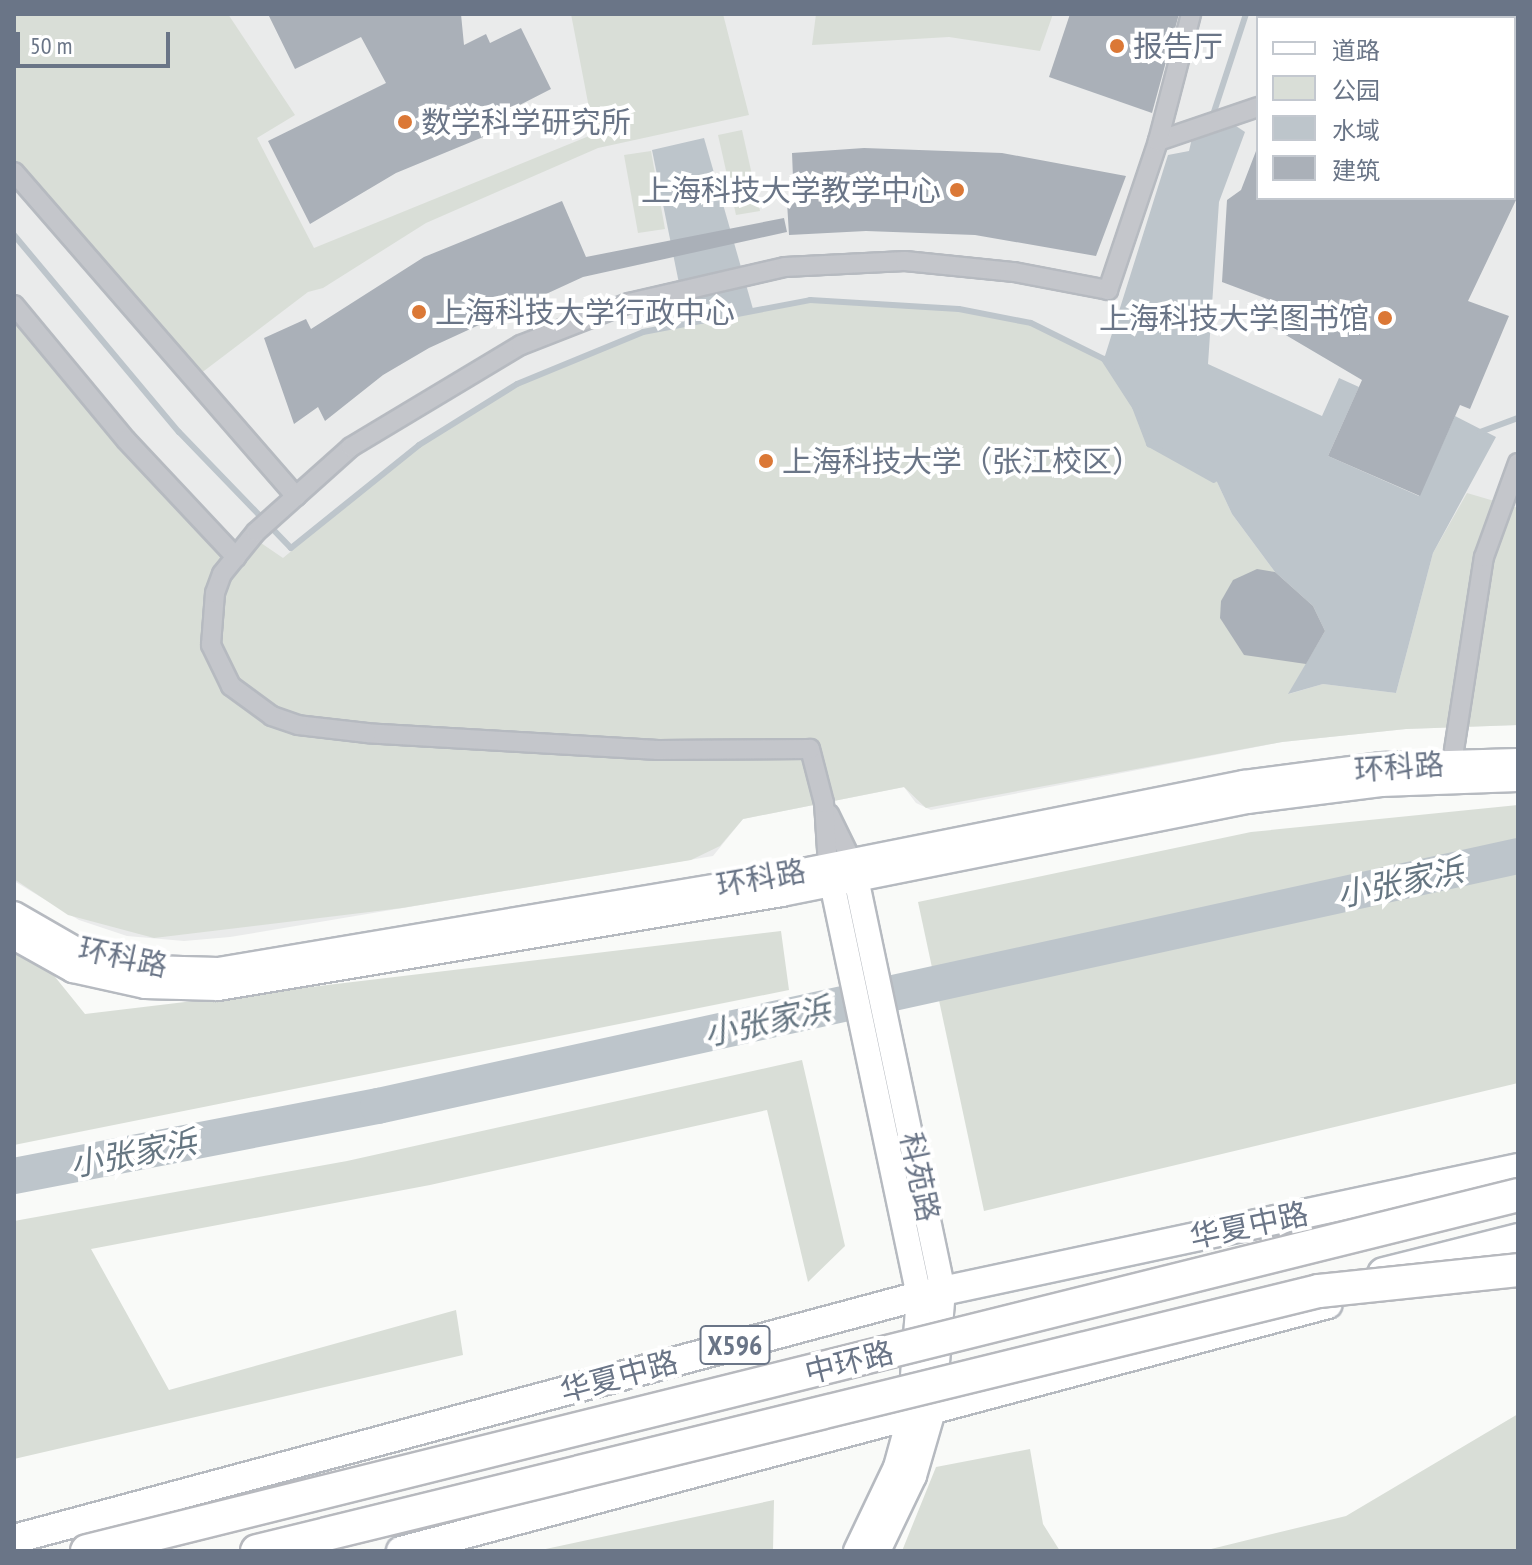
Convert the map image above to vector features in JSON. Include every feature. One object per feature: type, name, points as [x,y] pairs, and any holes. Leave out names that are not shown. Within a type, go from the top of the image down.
[{"type":"highway","points":[[1409,1223],[1518,1181]]},
{"type":"highway","name":"中环路","points":[[87,1551],[1518,1195]]},
{"type":"highway","name":"中环路","points":[[257,1551],[1319,1291],[1514,1255]]},
{"type":"main road","name":"华夏中路","points":[[1463,1179],[1518,1159]]},
{"type":"main road","name":"华夏中路","points":[[14,1539],[931,1293],[1518,1168]]},
{"type":"main road","points":[[401,1551],[1514,1255]]},
{"type":"street","points":[[14,305],[126,440],[236,557],[256,532],[351,447],[460,377],[521,345],[629,303],[747,274],[905,261],[1014,272],[1108,290],[1158,141],[1191,14]]},
{"type":"street","points":[[1158,141],[1256,108]]},
{"type":"street","points":[[14,172],[296,496]]},
{"type":"street","points":[[1452,763],[1484,557],[1518,463]]},
{"type":"street","name":"科苑路","points":[[236,557],[215,593],[211,645],[231,686],[272,716],[298,725],[367,733],[658,750],[810,749],[842,873],[871,946],[882,1056],[931,1293],[914,1476],[878,1551]]},
{"type":"street","name":"环科路","points":[[14,914],[80,952],[148,968],[218,970],[842,873],[1244,783],[1380,765],[1518,761]]},
{"type":"street","name":"环科路","points":[[14,937],[73,970],[145,986],[218,988],[1247,801],[1381,784],[1518,779]]},
{"type":"street","name":"科苑路","points":[[842,873],[847,951],[882,1056]]},
{"type":"street","name":"科苑路","points":[[856,1551],[922,1414]]},
{"type":"shaded area","name":"上海科技大学（张江校区）","points":[[14,14],[1518,14],[1518,725],[1406,729],[1282,742],[931,810],[916,803],[904,787],[743,819],[713,856],[230,937],[184,941],[127,936],[79,920],[14,881]]},
{"type":"green space","points":[[14,14],[228,14],[295,115],[257,138],[314,248],[594,134],[571,14],[723,14],[749,115],[598,148],[426,223],[323,288],[308,292],[196,377],[14,172]]},
{"type":"green space","points":[[816,14],[1053,14],[1040,51],[949,37],[812,45]]},
{"type":"green space","points":[[742,130],[760,211],[736,215],[718,135]]},
{"type":"green space","points":[[651,151],[665,229],[638,233],[624,155]]},
{"type":"green space","points":[[810,300],[940,308],[1031,323],[1104,359],[1135,407],[1149,444],[1217,482],[1232,514],[1275,572],[1313,606],[1325,631],[1289,694],[1323,684],[1396,693],[1433,553],[1467,493],[1518,508],[1518,725],[1406,729],[1282,742],[926,808],[904,787],[743,819],[720,846],[691,860],[402,908],[154,938],[68,915],[14,879],[14,305],[236,557],[252,537],[283,558],[419,445],[512,387],[643,332]]},
{"type":"green space","points":[[1518,805],[1518,1083],[984,1211],[918,902],[1251,832]]},
{"type":"green space","points":[[14,926],[85,1014],[781,931],[789,990],[14,1145]]},
{"type":"green space","points":[[802,1060],[845,1246],[808,1282],[767,1110],[430,1185],[91,1249],[169,1390],[456,1310],[463,1355],[14,1459],[14,1221],[347,1161]]},
{"type":"green space","points":[[1518,1414],[1518,1551],[1203,1551],[1346,1516]]},
{"type":"green space","points":[[1030,1449],[1043,1524],[1060,1551],[902,1551],[936,1467]]},
{"type":"green space","points":[[774,1500],[773,1551],[534,1551],[541,1550]]},
{"type":"water","points":[[1233,124],[1245,132],[1219,202],[1208,364],[1322,416],[1339,378],[1359,387],[1328,456],[1419,496],[1455,416],[1496,437],[1433,553],[1396,693],[1323,684],[1288,694],[1325,631],[1313,606],[1275,572],[1232,514],[1217,482],[1149,444],[1135,407],[1104,359],[1168,155],[1189,151],[1192,138]]},
{"type":"water","points":[[704,138],[753,309],[687,323],[652,150]]},
{"type":"building","name":"数学科学研究所","points":[[268,14],[461,14],[464,45],[486,34],[490,43],[521,28],[551,89],[498,116],[505,128],[396,173],[310,224],[268,141],[386,83],[361,37],[295,69]]},
{"type":"building","name":"报告厅","points":[[1070,14],[1179,14],[1152,113],[1049,77]]},
{"type":"building","name":"上海科技大学教学中心","points":[[864,148],[1002,153],[1126,176],[1096,256],[975,235],[866,231],[789,235],[787,202],[794,203],[792,153]]},
{"type":"building","name":"上海科技大学图书馆","points":[[1256,151],[1256,200],[1517,198],[1468,301],[1509,316],[1470,409],[1460,405],[1420,496],[1328,456],[1362,380],[1262,321],[1270,300],[1222,282],[1227,200],[1241,190]]},
{"type":"building","name":"上海科技大学行政中心","points":[[562,201],[586,257],[784,218],[787,232],[583,277],[429,348],[383,375],[325,421],[318,407],[294,424],[264,338],[306,319],[311,329],[424,257]]},
{"type":"building","points":[[1257,569],[1275,572],[1313,606],[1325,631],[1306,664],[1244,655],[1220,618],[1221,601],[1233,580]]},
{"type":"waterway","points":[[1212,118],[1246,14]]},
{"type":"waterway","points":[[14,235],[179,432],[291,548],[419,445],[517,384],[643,332],[810,300],[959,309],[1031,323],[1104,359],[1135,407],[1149,444],[1214,480]]},
{"type":"waterway","points":[[1480,432],[1518,418]]},
{"type":"waterway","name":"小张家浜","points":[[14,1176],[378,1106],[1518,856]]},
{"type":"place","name":"报告厅","points":[[1117,46]]},
{"type":"place","name":"数学科学研究所","points":[[405,122]]},
{"type":"place","name":"上海科技大学教学中心","points":[[957,190]]},
{"type":"place","name":"上海科技大学行政中心","points":[[419,312]]},
{"type":"place","name":"上海科技大学图书馆","points":[[1385,318]]},
{"type":"place","name":"上海科技大学（张江校区）","points":[[766,461]]}]
